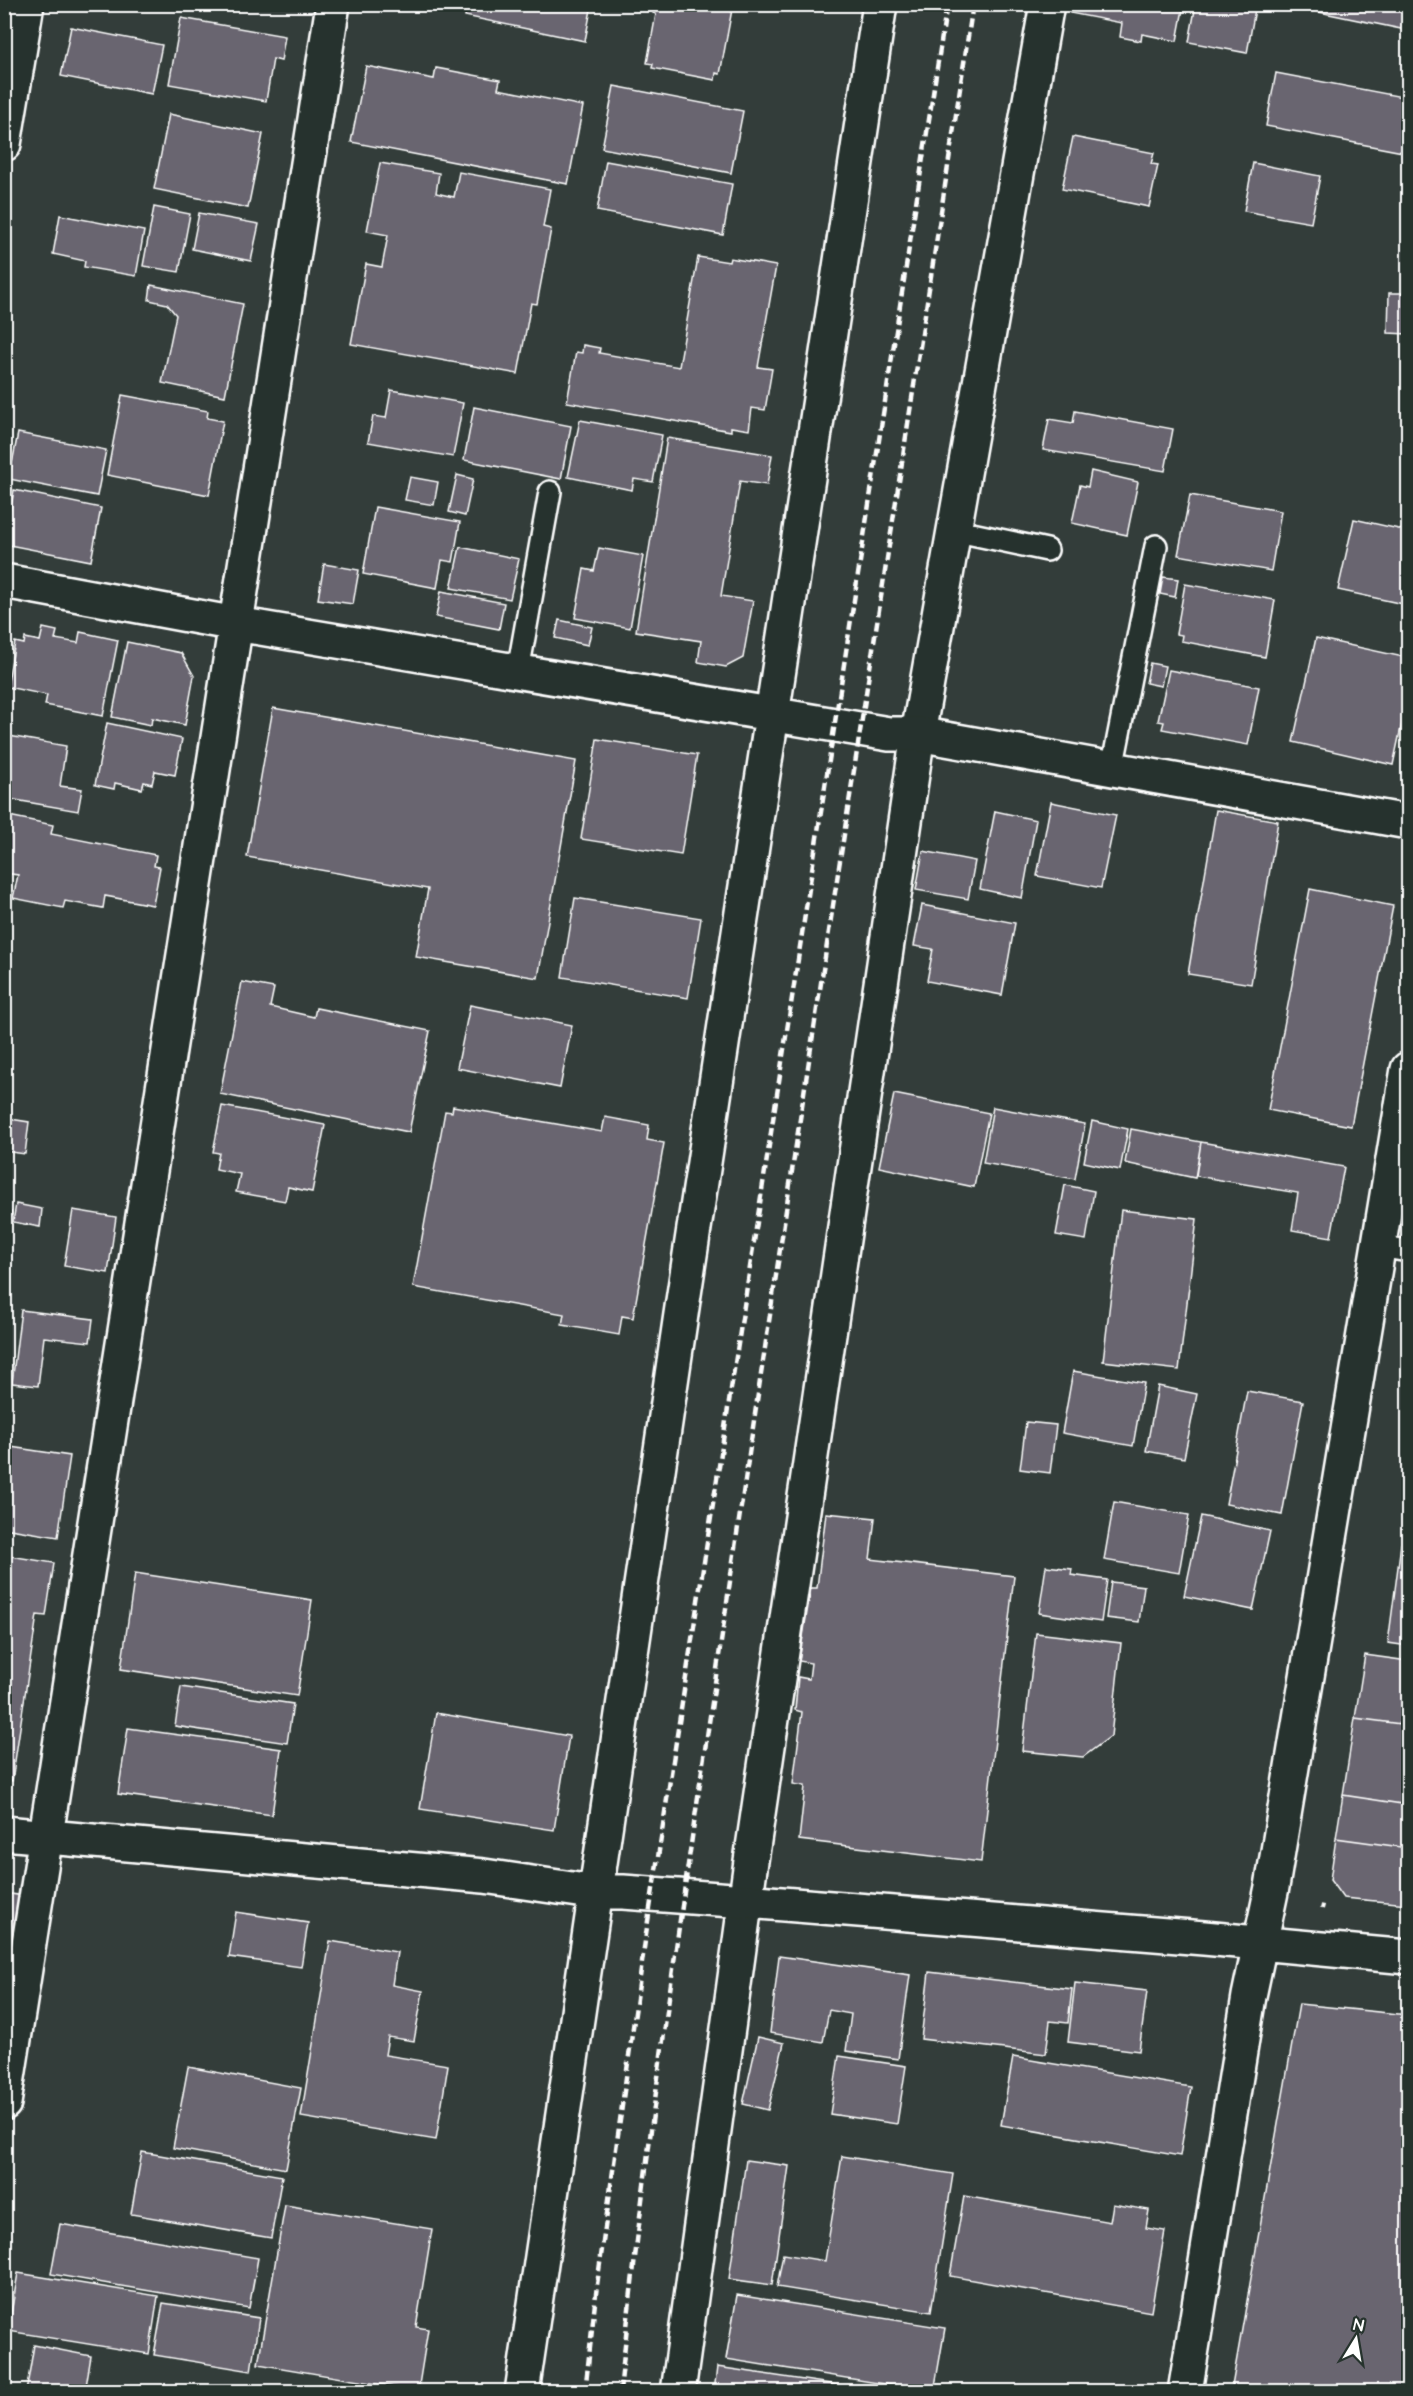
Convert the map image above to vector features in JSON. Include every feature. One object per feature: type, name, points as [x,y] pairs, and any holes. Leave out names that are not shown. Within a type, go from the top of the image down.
[{"type":"street","points":[[4,144],[27,4]]},
{"type":"street","points":[[4,2103],[333,4]]},
{"type":"street","points":[[522,2391],[592,1892],[775,715],[880,4]]},
{"type":"street","points":[[678,2391],[746,1901],[918,734],[1047,4]]},
{"type":"street","points":[[4,580],[236,624],[889,734],[918,734],[1408,822]]},
{"type":"street","points":[[1185,2391],[1249,1996],[1272,1887],[1394,1248],[1408,1069]]},
{"type":"street","points":[[4,1833],[484,1876],[592,1892],[623,1892],[746,1901],[1408,1957]]},
{"type":"lane","points":[[518,671],[550,492]]},
{"type":"lane","points":[[953,530],[1047,550]]},
{"type":"lane","points":[[1112,769],[1156,546]]},
{"type":"building","points":[[467,4],[592,4],[585,41],[465,16]]},
{"type":"building","points":[[654,4],[733,4],[720,74],[716,73],[715,80],[652,68],[653,64],[647,63],[656,14],[653,13]]},
{"type":"building","points":[[1071,4],[1184,4],[1177,41],[1142,34],[1141,41],[1120,37],[1122,23],[1070,13]]},
{"type":"building","points":[[1196,4],[1256,4],[1247,53],[1189,42]]},
{"type":"building","points":[[1281,4],[1408,4],[1406,30]]},
{"type":"building","points":[[181,18],[285,36],[281,61],[273,59],[266,101],[169,84]]},
{"type":"building","points":[[71,27],[162,45],[152,94],[61,76]]},
{"type":"building","points":[[366,66],[434,79],[436,68],[500,80],[498,89],[583,106],[568,184],[351,142]]},
{"type":"building","points":[[1276,73],[1408,98],[1408,153],[1266,126]]},
{"type":"building","points":[[614,86],[743,111],[731,173],[602,148]]},
{"type":"building","points":[[169,114],[263,134],[248,208],[154,189]]},
{"type":"building","points":[[1073,137],[1154,153],[1151,164],[1158,165],[1149,207],[1062,189]]},
{"type":"building","points":[[606,161],[732,184],[723,235],[597,211]]},
{"type":"building","points":[[380,163],[439,173],[436,193],[454,197],[459,172],[550,189],[543,227],[551,229],[537,304],[531,303],[518,374],[351,344],[366,264],[382,267],[388,235],[367,231]]},
{"type":"building","points":[[1253,163],[1320,176],[1311,223],[1244,211]]},
{"type":"building","points":[[154,207],[190,214],[179,272],[143,266]]},
{"type":"building","points":[[199,213],[259,224],[251,261],[192,249]]},
{"type":"building","points":[[60,215],[144,231],[136,276],[84,267],[85,261],[53,254]]},
{"type":"building","points":[[698,257],[729,262],[730,258],[776,266],[758,367],[772,369],[765,410],[752,408],[749,430],[731,427],[731,431],[567,402],[576,352],[582,353],[583,345],[600,348],[599,353],[679,367]]},
{"type":"building","points":[[151,285],[243,304],[225,396],[162,383],[176,315],[167,304],[149,300]]},
{"type":"building","points":[[1389,293],[1408,293],[1408,334],[1388,333]]},
{"type":"building","points":[[391,390],[463,403],[453,457],[368,442],[373,416],[386,418]]},
{"type":"building","points":[[122,395],[208,411],[207,418],[223,421],[209,495],[107,475]]},
{"type":"building","points":[[474,407],[571,426],[561,479],[464,460]]},
{"type":"building","points":[[1075,411],[1173,429],[1165,471],[1043,450],[1049,419],[1073,423]]},
{"type":"building","points":[[580,420],[662,435],[653,482],[634,479],[632,490],[568,477]]},
{"type":"building","points":[[18,433],[106,450],[97,496],[9,479]]},
{"type":"building","points":[[667,438],[772,455],[767,485],[740,481],[721,596],[753,601],[743,658],[726,667],[698,662],[701,641],[636,631]]},
{"type":"building","points":[[1091,471],[1138,482],[1127,535],[1072,523],[1080,485],[1088,487]]},
{"type":"building","points":[[457,475],[473,479],[465,516],[449,512]]},
{"type":"building","points":[[410,477],[438,482],[434,505],[405,500]]},
{"type":"building","points":[[14,490],[101,508],[91,561],[4,544]]},
{"type":"building","points":[[1190,495],[1281,511],[1271,571],[1178,555]]},
{"type":"building","points":[[375,507],[460,522],[453,562],[442,560],[437,588],[363,574]]},
{"type":"building","points":[[1354,519],[1408,531],[1408,605],[1338,590]]},
{"type":"building","points":[[460,547],[519,559],[510,599],[451,588]]},
{"type":"building","points":[[599,548],[643,556],[630,628],[575,618],[584,569],[594,571]]},
{"type":"building","points":[[324,564],[359,570],[353,604],[318,599]]},
{"type":"building","points":[[1163,577],[1178,579],[1175,597],[1160,594]]},
{"type":"building","points":[[1185,584],[1275,600],[1265,657],[1181,641],[1182,635],[1176,634]]},
{"type":"building","points":[[441,591],[504,603],[499,629],[436,617]]},
{"type":"building","points":[[559,620],[592,627],[588,645],[555,638]]},
{"type":"building","points":[[43,628],[57,631],[55,639],[78,643],[80,632],[118,640],[103,716],[45,705],[47,695],[7,687],[15,642],[24,644],[25,638],[40,641]]},
{"type":"building","points":[[1316,638],[1408,658],[1408,695],[1393,765],[1293,742]]},
{"type":"building","points":[[127,642],[181,653],[194,676],[185,725],[152,718],[151,725],[112,717]]},
{"type":"building","points":[[1150,663],[1165,666],[1161,686],[1146,683]]},
{"type":"building","points":[[1169,670],[1259,687],[1248,745],[1162,729],[1164,722],[1158,721]]},
{"type":"building","points":[[273,708],[576,761],[538,978],[416,957],[428,889],[247,857]]},
{"type":"building","points":[[107,723],[182,739],[175,775],[155,771],[152,784],[144,782],[142,789],[115,783],[114,789],[95,785]]},
{"type":"building","points":[[9,736],[66,746],[60,786],[82,789],[78,811],[4,798],[4,763]]},
{"type":"building","points":[[597,739],[697,755],[681,855],[581,839]]},
{"type":"building","points":[[1051,802],[1116,815],[1101,888],[1037,876]]},
{"type":"building","points":[[1216,810],[1278,821],[1251,984],[1188,974]]},
{"type":"building","points":[[995,811],[1036,820],[1022,898],[980,889]]},
{"type":"building","points":[[4,815],[53,825],[51,834],[156,855],[154,866],[160,867],[153,905],[105,896],[103,908],[65,901],[63,908],[13,898],[18,875],[4,873]]},
{"type":"building","points":[[923,851],[975,861],[968,899],[916,890]]},
{"type":"building","points":[[1310,889],[1393,906],[1351,1126],[1268,1110]]},
{"type":"building","points":[[575,898],[701,918],[688,998],[562,977]]},
{"type":"building","points":[[922,905],[1015,923],[1002,995],[927,981],[933,949],[914,946]]},
{"type":"building","points":[[242,982],[274,988],[270,1007],[314,1017],[316,1008],[430,1031],[409,1132],[220,1094]]},
{"type":"building","points":[[470,1005],[572,1025],[560,1088],[457,1068]]},
{"type":"building","points":[[894,1094],[989,1113],[974,1187],[879,1167]]},
{"type":"building","points":[[222,1106],[325,1125],[312,1192],[288,1187],[285,1201],[236,1192],[240,1174],[216,1169],[219,1153],[213,1152]]},
{"type":"building","points":[[453,1106],[602,1132],[605,1117],[649,1125],[647,1140],[664,1143],[633,1318],[622,1316],[619,1335],[562,1325],[564,1314],[413,1287],[445,1111],[452,1112]]},
{"type":"building","points":[[993,1107],[1085,1124],[1075,1179],[983,1163]]},
{"type":"building","points":[[4,1118],[29,1122],[25,1154],[4,1151]]},
{"type":"building","points":[[1092,1121],[1128,1129],[1120,1170],[1084,1162]]},
{"type":"building","points":[[1131,1129],[1201,1142],[1195,1178],[1125,1163]]},
{"type":"building","points":[[1201,1142],[1344,1167],[1331,1237],[1292,1230],[1298,1193],[1196,1176]]},
{"type":"building","points":[[1065,1185],[1094,1191],[1086,1240],[1056,1235]]},
{"type":"building","points":[[16,1204],[42,1209],[40,1227],[13,1222]]},
{"type":"building","points":[[4,1210],[11,1212],[4,1255]]},
{"type":"building","points":[[73,1210],[116,1217],[108,1273],[64,1266]]},
{"type":"building","points":[[1121,1210],[1197,1219],[1179,1370],[1103,1361]]},
{"type":"building","points":[[21,1310],[93,1319],[90,1342],[44,1337],[38,1386],[12,1383]]},
{"type":"building","points":[[1073,1371],[1144,1383],[1133,1446],[1062,1433]]},
{"type":"building","points":[[1158,1386],[1197,1394],[1184,1458],[1146,1451]]},
{"type":"building","points":[[1247,1391],[1303,1401],[1282,1515],[1226,1504]]},
{"type":"building","points":[[1026,1422],[1056,1425],[1050,1473],[1020,1469]]},
{"type":"building","points":[[1408,1434],[1408,1467],[1403,1466]]},
{"type":"building","points":[[4,1446],[70,1456],[58,1537],[4,1528]]},
{"type":"building","points":[[1114,1502],[1189,1515],[1179,1573],[1104,1560]]},
{"type":"building","points":[[826,1513],[875,1518],[870,1559],[1014,1576],[981,1862],[799,1840],[805,1786],[793,1784],[802,1712],[795,1710],[798,1677],[809,1679],[811,1663],[799,1661],[811,1588],[817,1588]]},
{"type":"building","points":[[1201,1516],[1270,1531],[1253,1610],[1184,1596]]},
{"type":"building","points":[[1401,1544],[1408,1545],[1408,1646],[1388,1643]]},
{"type":"building","points":[[4,1555],[54,1563],[46,1616],[37,1615],[12,1781],[4,1780]]},
{"type":"building","points":[[1046,1566],[1072,1569],[1071,1575],[1107,1580],[1101,1622],[1039,1613]]},
{"type":"building","points":[[135,1573],[312,1600],[297,1696],[121,1669]]},
{"type":"building","points":[[1111,1582],[1144,1586],[1139,1622],[1106,1618]]},
{"type":"building","points":[[1036,1633],[1121,1643],[1111,1736],[1083,1757],[1022,1751]]},
{"type":"building","points":[[1365,1655],[1408,1661],[1408,1725],[1355,1718]]},
{"type":"building","points":[[181,1687],[293,1704],[287,1743],[175,1726]]},
{"type":"building","points":[[436,1713],[569,1736],[554,1830],[420,1809]]},
{"type":"building","points":[[1355,1718],[1408,1725],[1408,1805],[1343,1795]]},
{"type":"building","points":[[128,1728],[281,1749],[272,1815],[118,1794]]},
{"type":"building","points":[[1343,1795],[1408,1805],[1408,1848],[1336,1838]]},
{"type":"building","points":[[1336,1838],[1408,1848],[1408,1904],[1343,1898],[1330,1880]]},
{"type":"building","points":[[4,1893],[24,1896],[8,1988],[4,1988]]},
{"type":"building","points":[[236,1912],[308,1923],[301,1967],[229,1957]]},
{"type":"building","points":[[330,1941],[397,1952],[392,1985],[423,1991],[414,2041],[388,2037],[385,2055],[448,2065],[436,2140],[301,2117]]},
{"type":"building","points":[[779,1956],[910,1975],[898,2059],[846,2051],[851,2014],[829,2010],[823,2042],[770,2033]]},
{"type":"building","points":[[929,1972],[1072,1989],[1068,2023],[1050,2021],[1046,2054],[921,2039]]},
{"type":"building","points":[[1075,1983],[1147,1991],[1139,2051],[1068,2042]]},
{"type":"building","points":[[1299,2004],[1408,2015],[1408,2392],[1231,2392]]},
{"type":"building","points":[[758,2037],[784,2043],[768,2110],[743,2104]]},
{"type":"building","points":[[839,2056],[906,2066],[897,2124],[830,2114]]},
{"type":"building","points":[[1013,2057],[1191,2087],[1180,2156],[1001,2125]]},
{"type":"building","points":[[188,2067],[301,2088],[286,2169],[173,2148]]},
{"type":"building","points":[[142,2152],[282,2176],[271,2238],[131,2214]]},
{"type":"building","points":[[842,2156],[953,2174],[931,2312],[777,2287],[783,2254],[825,2261]]},
{"type":"building","points":[[746,2160],[789,2166],[772,2285],[729,2279]]},
{"type":"building","points":[[964,2196],[1110,2222],[1113,2204],[1149,2210],[1146,2228],[1165,2231],[1151,2312],[950,2276]]},
{"type":"building","points":[[285,2205],[432,2229],[416,2327],[428,2329],[418,2391],[258,2364]]},
{"type":"building","points":[[60,2224],[258,2258],[249,2308],[51,2274]]},
{"type":"building","points":[[18,2273],[158,2296],[149,2354],[8,2331]]},
{"type":"building","points":[[737,2295],[945,2328],[934,2392],[726,2359]]},
{"type":"building","points":[[163,2303],[259,2318],[251,2371],[154,2355]]},
{"type":"building","points":[[34,2345],[91,2356],[85,2392],[26,2392]]},
{"type":"building","points":[[717,2367],[884,2392],[714,2392]]},
{"type":"railway","points":[[585,2392],[597,2285],[646,1934],[947,4]]},
{"type":"railway","points":[[620,2392],[645,2175],[674,1958],[796,1146],[973,4]]}]
